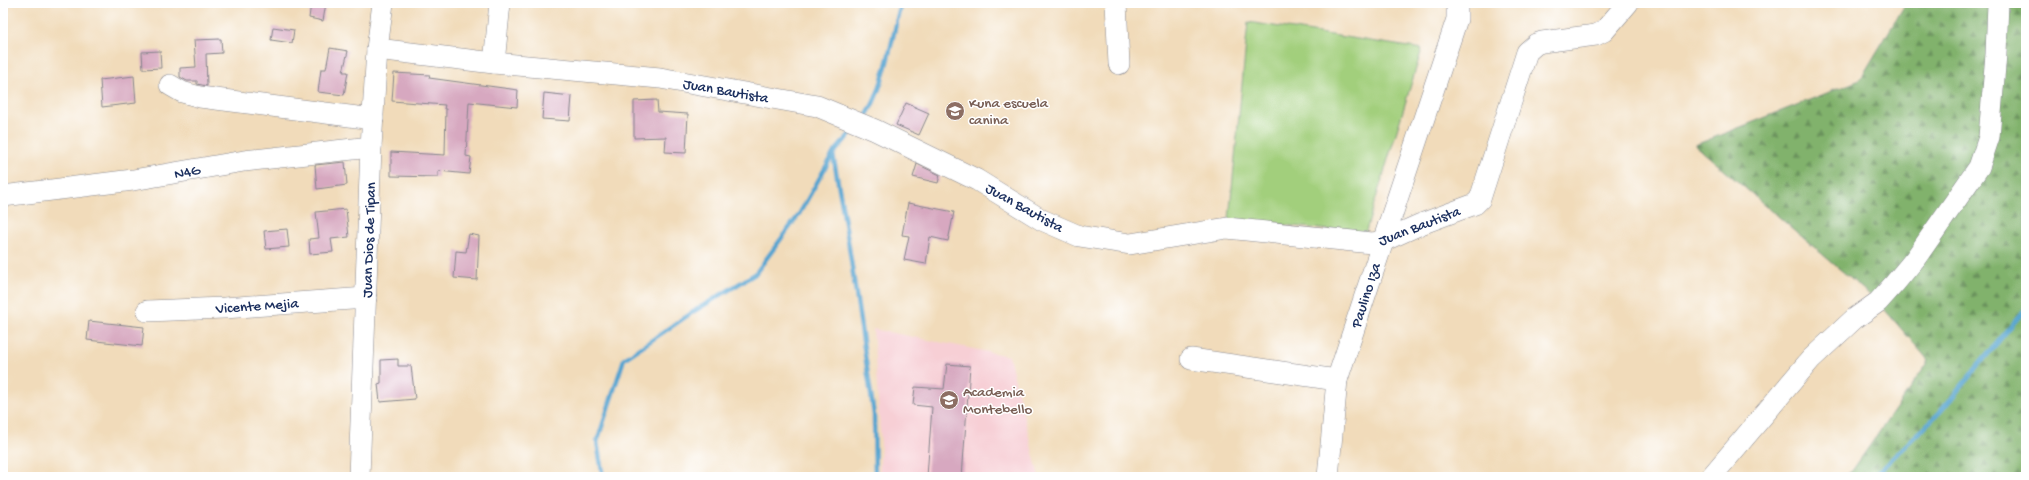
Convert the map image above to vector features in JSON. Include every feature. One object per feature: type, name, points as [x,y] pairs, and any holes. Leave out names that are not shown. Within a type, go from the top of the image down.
[{"type":"street","name":"Juan Dios de Tipan","points":[[359,477],[371,147],[377,49],[383,3]]},
{"type":"street","points":[[494,62],[500,3]]},
{"type":"street","points":[[1116,3],[1119,64]]},
{"type":"street","name":"Paulino Iza","points":[[1328,477],[1337,380],[1457,19],[1457,3]]},
{"type":"street","name":"Juan Bautista","points":[[377,49],[660,78],[817,106],[875,130],[977,180],[1042,220],[1078,236],[1130,244],[1227,228],[1372,243],[1383,241],[1421,224],[1475,204],[1480,199],[1527,52],[1536,44],[1542,42],[1596,35],[1604,31],[1628,3]]},
{"type":"street","points":[[1711,477],[1811,359],[1854,318],[1878,302],[1895,283],[1915,258],[1979,167],[1989,137],[1996,54],[1998,3]]},
{"type":"street","points":[[170,85],[182,92],[200,97],[373,118]]},
{"type":"street","name":"N4G","points":[[3,196],[133,180],[244,161],[371,147]]},
{"type":"street","name":"Vicente Mejia","points":[[147,311],[224,308],[366,298]]},
{"type":"street","points":[[1191,359],[1337,380]]},
{"type":"shaded area","name":"Academia Montebello","points":[[873,329],[1009,356],[1039,477],[879,477],[881,444]]},
{"type":"green space","points":[[1906,3],[2026,3],[2026,477],[1843,477],[1852,471],[1929,361],[1878,302],[1695,145],[1860,80]]},
{"type":"green space","points":[[1248,22],[1422,49],[1365,234],[1229,219]]},
{"type":"building","points":[[311,3],[326,3],[323,21],[309,18]]},
{"type":"building","points":[[273,27],[294,30],[292,43],[271,40]]},
{"type":"building","points":[[221,39],[222,53],[206,54],[207,86],[197,84],[197,81],[187,81],[180,77],[180,68],[196,67],[194,40]]},
{"type":"building","points":[[330,48],[348,51],[343,72],[348,72],[344,95],[318,92],[321,69],[326,69]]},
{"type":"building","points":[[160,51],[161,68],[143,69],[142,52]]},
{"type":"building","points":[[394,73],[430,75],[429,78],[518,90],[517,107],[469,102],[466,156],[471,157],[469,174],[438,171],[438,177],[391,176],[391,152],[445,155],[445,105],[392,101]]},
{"type":"building","points":[[134,76],[136,103],[102,107],[100,80]]},
{"type":"building","points":[[544,93],[572,96],[570,121],[542,119]]},
{"type":"building","points":[[657,100],[658,112],[688,114],[686,153],[665,152],[666,137],[634,138],[634,101]]},
{"type":"building","points":[[906,103],[929,113],[919,135],[896,125]]},
{"type":"building","points":[[345,162],[347,185],[317,189],[315,165]]},
{"type":"building","points":[[917,164],[940,175],[938,183],[913,177]]},
{"type":"building","points":[[908,203],[954,212],[948,241],[930,237],[926,264],[904,260],[909,236],[902,235]]},
{"type":"building","points":[[346,209],[349,237],[331,239],[333,252],[310,254],[309,239],[319,238],[316,212]]},
{"type":"building","points":[[287,229],[289,247],[266,249],[264,231]]},
{"type":"building","points":[[469,234],[479,236],[477,280],[454,278],[456,251],[466,252]]},
{"type":"building","points":[[89,321],[144,327],[142,346],[87,340]]},
{"type":"building","points":[[398,359],[398,366],[411,366],[415,399],[380,402],[378,384],[381,383],[381,360]]},
{"type":"building","points":[[947,364],[970,366],[962,477],[927,477],[932,407],[913,405],[915,387],[944,389]]},
{"type":"waterway","points":[[863,120],[870,109],[882,81],[901,3]]},
{"type":"waterway","points":[[855,128],[833,154],[848,240],[874,415],[875,477]]},
{"type":"waterway","points":[[603,477],[597,442],[624,359],[696,310],[755,274],[798,216],[833,154]]},
{"type":"waterway","points":[[1873,477],[1940,412],[2026,308]]},
{"type":"place","name":"Kuna escuela canina","points":[[955,111]]},
{"type":"place","name":"Academia Montebello","points":[[949,400]]}]
